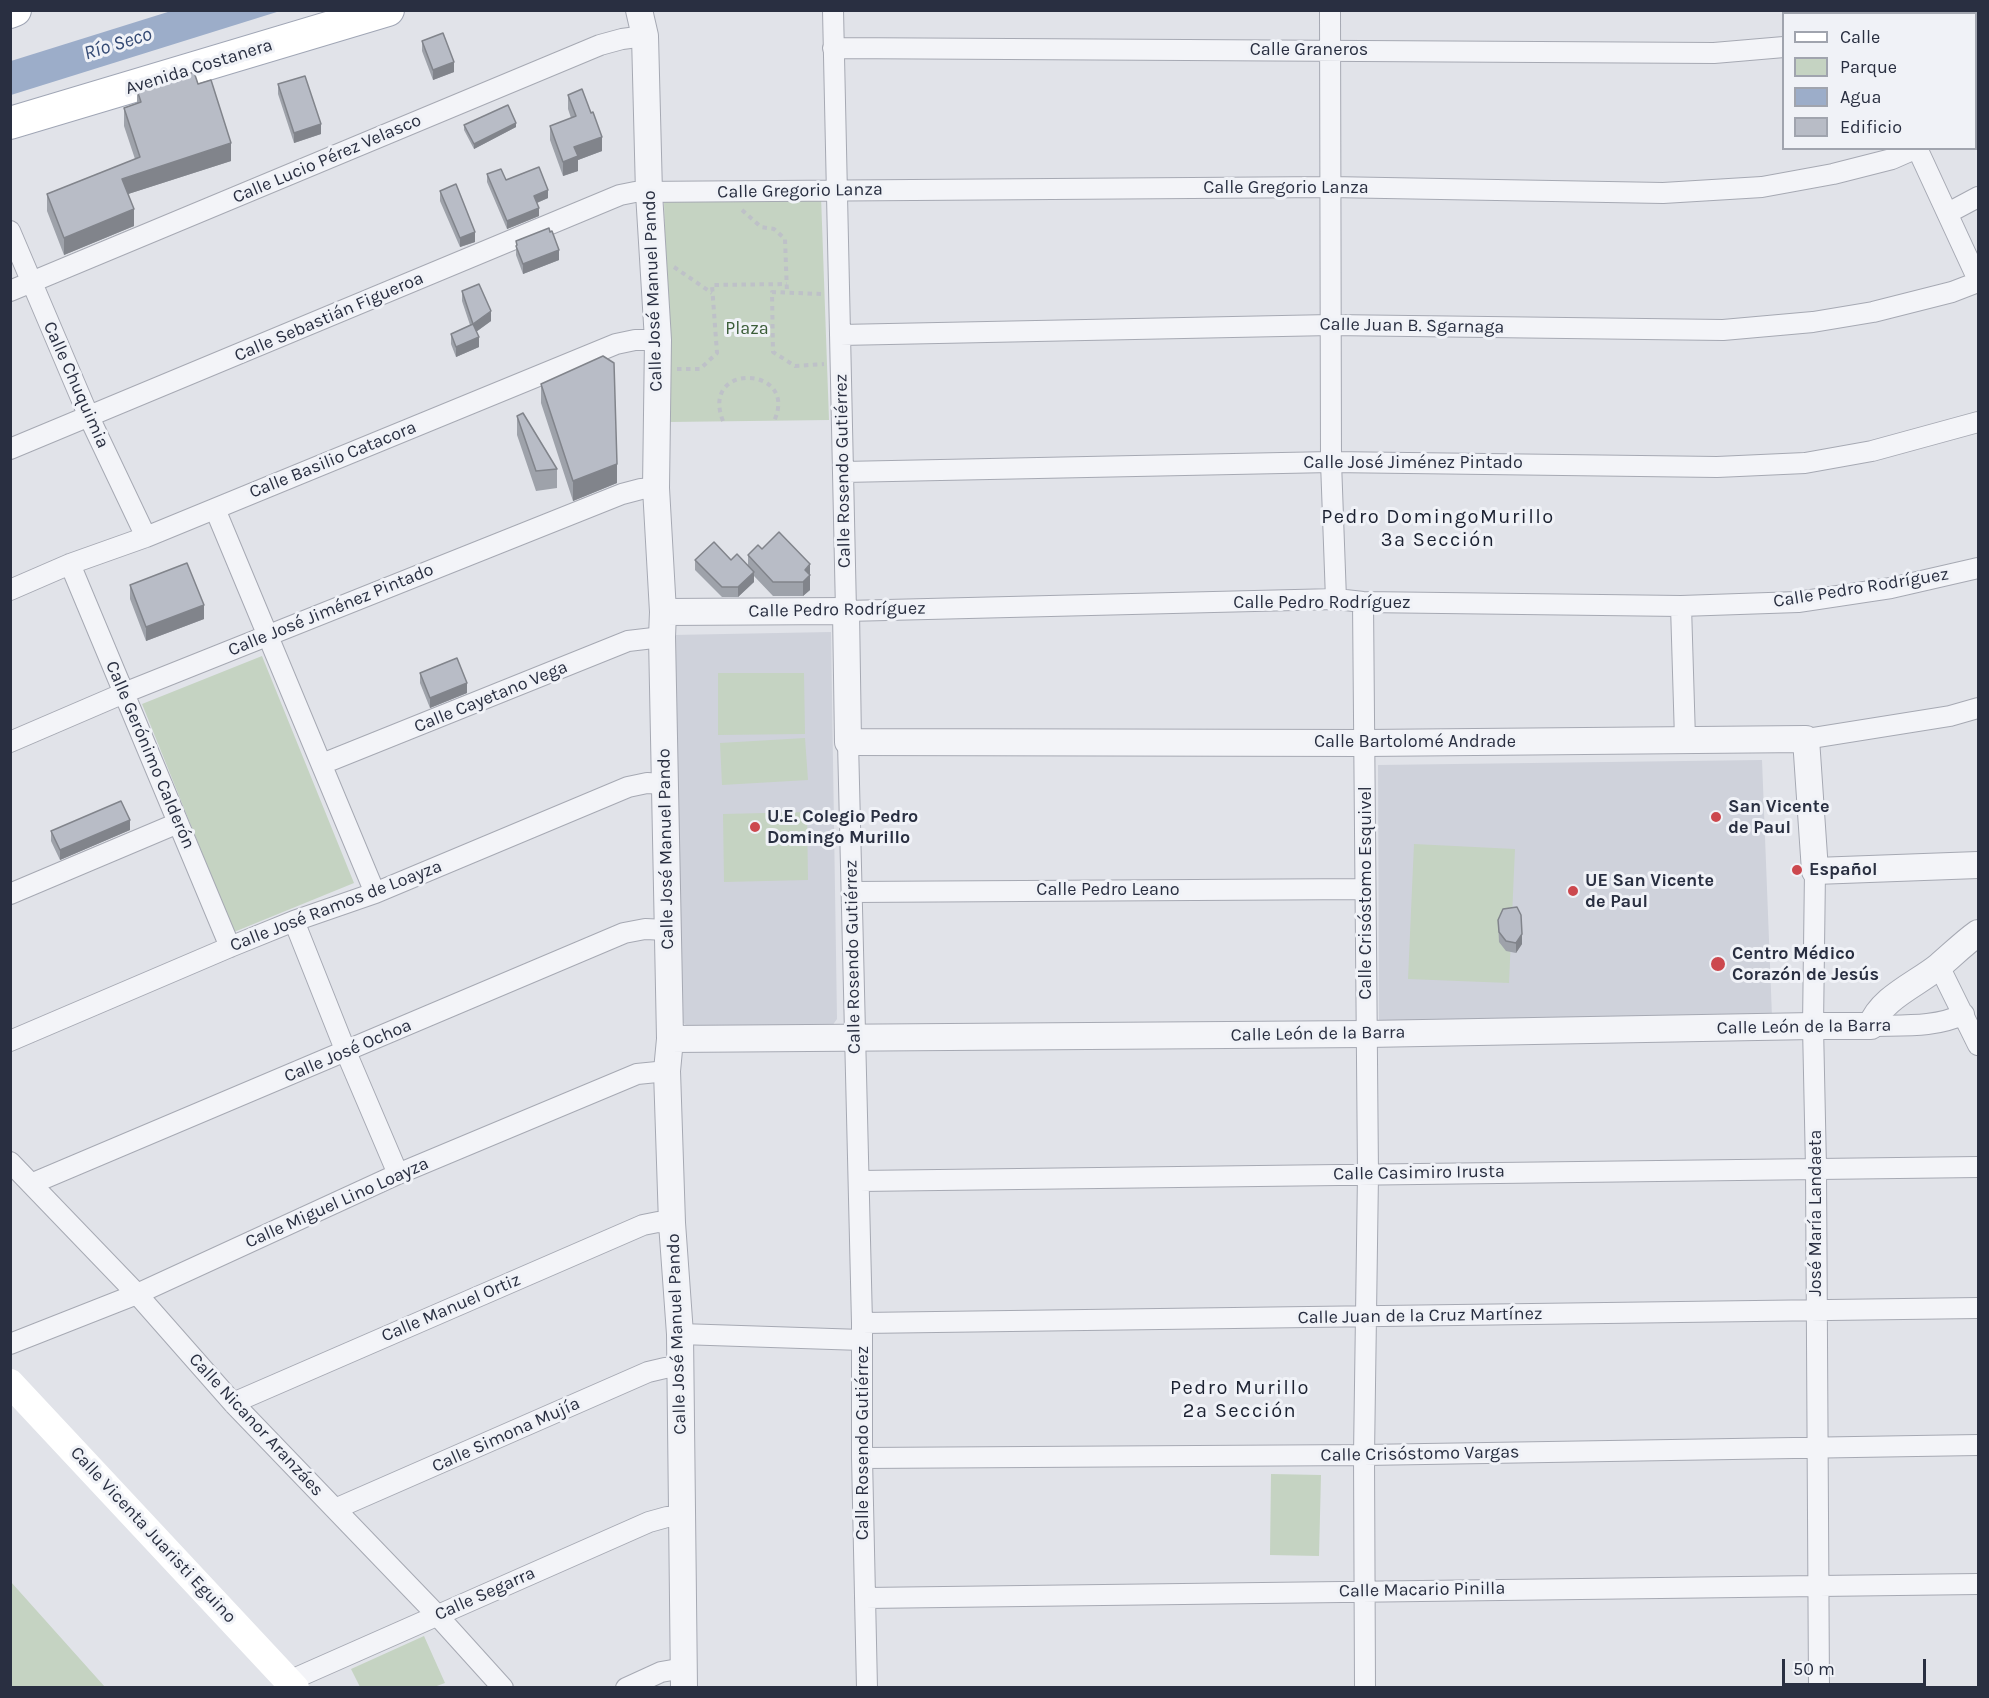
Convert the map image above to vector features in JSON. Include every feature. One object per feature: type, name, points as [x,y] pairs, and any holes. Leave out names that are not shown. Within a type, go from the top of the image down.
[{"type":"main road","name":"Avenida Costanera","points":[[10,123],[388,10]]},
{"type":"main road","name":"Calle Vicenta Juaristi Eguino","points":[[10,1383],[292,1684]]},
{"type":"street","name":"Calle José Manuel Pando","points":[[639,10],[645,36],[649,193],[658,339],[656,488],[663,612],[664,784],[670,1039],[667,1071],[672,1223],[680,1334],[684,1678]]},
{"type":"street","name":"Calle Rosendo Gutiérrez","points":[[833,10],[859,1181],[867,1688]]},
{"type":"street","points":[[1330,10],[1331,462],[1336,599]]},
{"type":"street","name":"Calle Lucio Pérez Velasco","points":[[10,291],[600,45],[645,36]]},
{"type":"street","name":"Calle Graneros","points":[[834,48],[1714,53],[1782,46]]},
{"type":"street","name":"Calle Gregorio Lanza","points":[[649,193],[1330,187],[1662,193],[1762,187],[1833,174],[1892,159],[1912,150]]},
{"type":"street","points":[[1918,150],[1978,281]]},
{"type":"street","name":"Calle Sebastián Figueroa","points":[[10,449],[620,195],[635,192],[649,193]]},
{"type":"street","points":[[1948,213],[1978,197]]},
{"type":"street","name":"Calle Chuquimia","points":[[10,231],[89,417],[146,537]]},
{"type":"street","name":"Calle Juan B. Sgarnaga","points":[[840,335],[1331,325],[1723,330],[1874,312],[1952,292],[1978,281]]},
{"type":"street","name":"Calle Basilio Catacora","points":[[10,590],[70,564],[215,509],[616,344],[658,339]]},
{"type":"street","name":"Calle José Jiménez Pintado","points":[[843,472],[1331,462],[1717,467],[1804,463],[1872,451],[1978,422]]},
{"type":"street","name":"Calle José Jiménez Pintado","points":[[10,742],[124,693],[622,494],[656,488]]},
{"type":"street","points":[[215,509],[375,892]]},
{"type":"street","name":"Calle Gerónimo Calderón","points":[[70,564],[230,947]]},
{"type":"street","name":"Calle Pedro Rodríguez","points":[[663,612],[846,611],[1336,599],[1363,603],[1681,606],[1798,602],[1892,588],[1978,568]]},
{"type":"street","name":"Calle Crisóstomo Esquivel","points":[[1363,603],[1368,1174],[1364,1455],[1365,1688]]},
{"type":"street","points":[[1681,606],[1685,739]]},
{"type":"street","name":"Calle Cayetano Vega","points":[[322,764],[628,641],[662,637]]},
{"type":"street","name":"Calle Bartolomé Andrade","points":[[848,742],[1806,739],[1950,716],[1978,708]]},
{"type":"street","name":"José María Landaeta","points":[[1806,739],[1815,871],[1813,1026],[1819,1688]]},
{"type":"street","name":"Calle José Ramos de Loayza","points":[[10,1041],[230,947],[375,892],[628,787],[647,783],[664,784]]},
{"type":"street","points":[[10,894],[178,823]]},
{"type":"street","points":[[1815,871],[1978,865]]},
{"type":"street","name":"Calle Pedro Leano","points":[[852,892],[1365,889]]},
{"type":"street","points":[[294,921],[398,1174]]},
{"type":"street","name":"Calle José Ochoa","points":[[31,1184],[624,933],[645,929],[668,930]]},
{"type":"street","points":[[1871,1026],[1875,1016],[1889,1002],[1939,966],[1978,933]]},
{"type":"street","points":[[1939,966],[1978,1045]]},
{"type":"street","name":"Calle León de la Barra","points":[[670,1039],[1367,1034],[1871,1026],[1934,1024],[1951,1021],[1964,1014]]},
{"type":"street","name":"Calle Miguel Lino Loayza","points":[[10,1344],[137,1294],[398,1174],[637,1074],[667,1071]]},
{"type":"street","name":"Calle Nicanor Aranzáes","points":[[10,1162],[137,1294],[233,1403],[437,1615],[503,1688]]},
{"type":"street","name":"Calle Casimiro Irusta","points":[[859,1181],[1978,1167]]},
{"type":"street","name":"Calle Manuel Ortiz","points":[[233,1403],[643,1224],[672,1223]]},
{"type":"street","name":"Calle Juan de la Cruz Martínez","points":[[680,1334],[1366,1316],[1978,1308]]},
{"type":"street","name":"Calle Simona Mujía","points":[[335,1509],[648,1372],[679,1367]]},
{"type":"street","name":"Calle Crisóstomo Vargas","points":[[862,1458],[1364,1455],[1978,1445]]},
{"type":"street","name":"Calle Segarra","points":[[292,1684],[437,1615],[649,1522],[667,1517],[683,1517]]},
{"type":"street","name":"Calle Macario Pinilla","points":[[865,1598],[1978,1584]]},
{"type":"street","points":[[626,1688],[661,1672],[684,1678]]},
{"type":"path","points":[[738,206],[760,227],[774,229],[785,239],[787,293]]},
{"type":"path","points":[[666,261],[712,294]]},
{"type":"path","points":[[668,369],[700,369],[717,353],[712,285],[787,284]]},
{"type":"path","points":[[825,294],[772,292],[773,352],[795,366],[828,363]]},
{"type":"path","points":[[723,421],[719,413],[722,392],[728,384],[747,376],[756,377],[771,387],[778,404],[774,421]]},
{"type":"shaded area","name":"U.E. Colegio Pedro Domingo Murillo","points":[[831,632],[837,1019],[832,1026],[695,1032],[682,1022],[672,635]]},
{"type":"shaded area","name":"UE San Vicente de Paul","points":[[1762,760],[1772,1017],[1379,1021],[1378,765]]},
{"type":"green space","name":"Plaza","points":[[821,196],[829,420],[669,422],[664,201]]},
{"type":"green space","points":[[262,656],[354,883],[234,932],[142,704]]},
{"type":"green space","points":[[718,673],[804,673],[805,734],[718,735]]},
{"type":"green space","points":[[805,738],[808,780],[722,785],[720,743]]},
{"type":"green space","points":[[807,812],[808,880],[724,882],[723,814]]},
{"type":"green space","points":[[1414,844],[1515,849],[1509,983],[1408,979]]},
{"type":"green space","points":[[1271,1474],[1321,1475],[1319,1556],[1270,1555]]},
{"type":"green space","points":[[11,1582],[105,1687],[11,1687]]},
{"type":"green space","points":[[424,1636],[445,1683],[434,1687],[360,1687],[351,1669]]},
{"type":"water","name":"Río Seco","points":[[171,11],[280,11],[11,95],[11,61]]},
{"type":"building","points":[[443,33],[454,62],[433,70],[422,41]]},
{"type":"building","points":[[194,72],[198,84],[211,80],[231,143],[122,179],[134,209],[64,238],[47,194],[140,157],[124,108],[141,102],[137,90]]},
{"type":"building","points":[[305,76],[321,124],[294,133],[278,84]]},
{"type":"building","points":[[582,89],[602,137],[574,147],[578,156],[563,162],[550,126],[576,116],[568,95]]},
{"type":"building","points":[[508,105],[516,123],[474,144],[464,125]]},
{"type":"building","points":[[539,167],[548,190],[534,196],[539,208],[507,221],[487,174],[501,169],[506,180]]},
{"type":"building","points":[[456,184],[475,232],[460,238],[440,191]]},
{"type":"building","points":[[549,228],[559,250],[523,264],[516,241]]},
{"type":"building","points":[[479,284],[491,311],[473,324],[462,291]]},
{"type":"building","points":[[473,324],[479,337],[456,347],[451,334]]},
{"type":"building","points":[[603,356],[614,363],[617,464],[573,481],[541,384]]},
{"type":"building","points":[[523,413],[557,469],[536,471],[517,416]]},
{"type":"building","points":[[779,532],[810,564],[805,570],[810,575],[803,582],[773,582],[748,555],[758,545],[762,549]]},
{"type":"building","points":[[714,542],[731,560],[737,554],[754,572],[738,587],[722,587],[695,560]]},
{"type":"building","points":[[187,563],[204,605],[146,627],[130,585]]},
{"type":"building","points":[[457,658],[467,683],[430,698],[420,673]]},
{"type":"building","points":[[121,801],[130,820],[60,850],[51,831]]},
{"type":"building","points":[[1517,907],[1521,915],[1522,934],[1516,943],[1506,941],[1499,932],[1498,920],[1503,909]]},
{"type":"place","name":"San Vicente de Paul","points":[[1716,817]]},
{"type":"place","name":"U.E. Colegio Pedro Domingo Murillo","points":[[755,827]]},
{"type":"place","name":"Español","points":[[1797,870]]},
{"type":"place","name":"UE San Vicente de Paul","points":[[1573,891]]},
{"type":"place","name":"Centro Médico Corazón de Jesús","points":[[1718,964]]},
{"type":"district","name":"Pedro DomingoMurillo 3ª Sección","points":[[1438,528]]},
{"type":"district","name":"Pedro Murillo 2ª Sección","points":[[1240,1400]]}]
